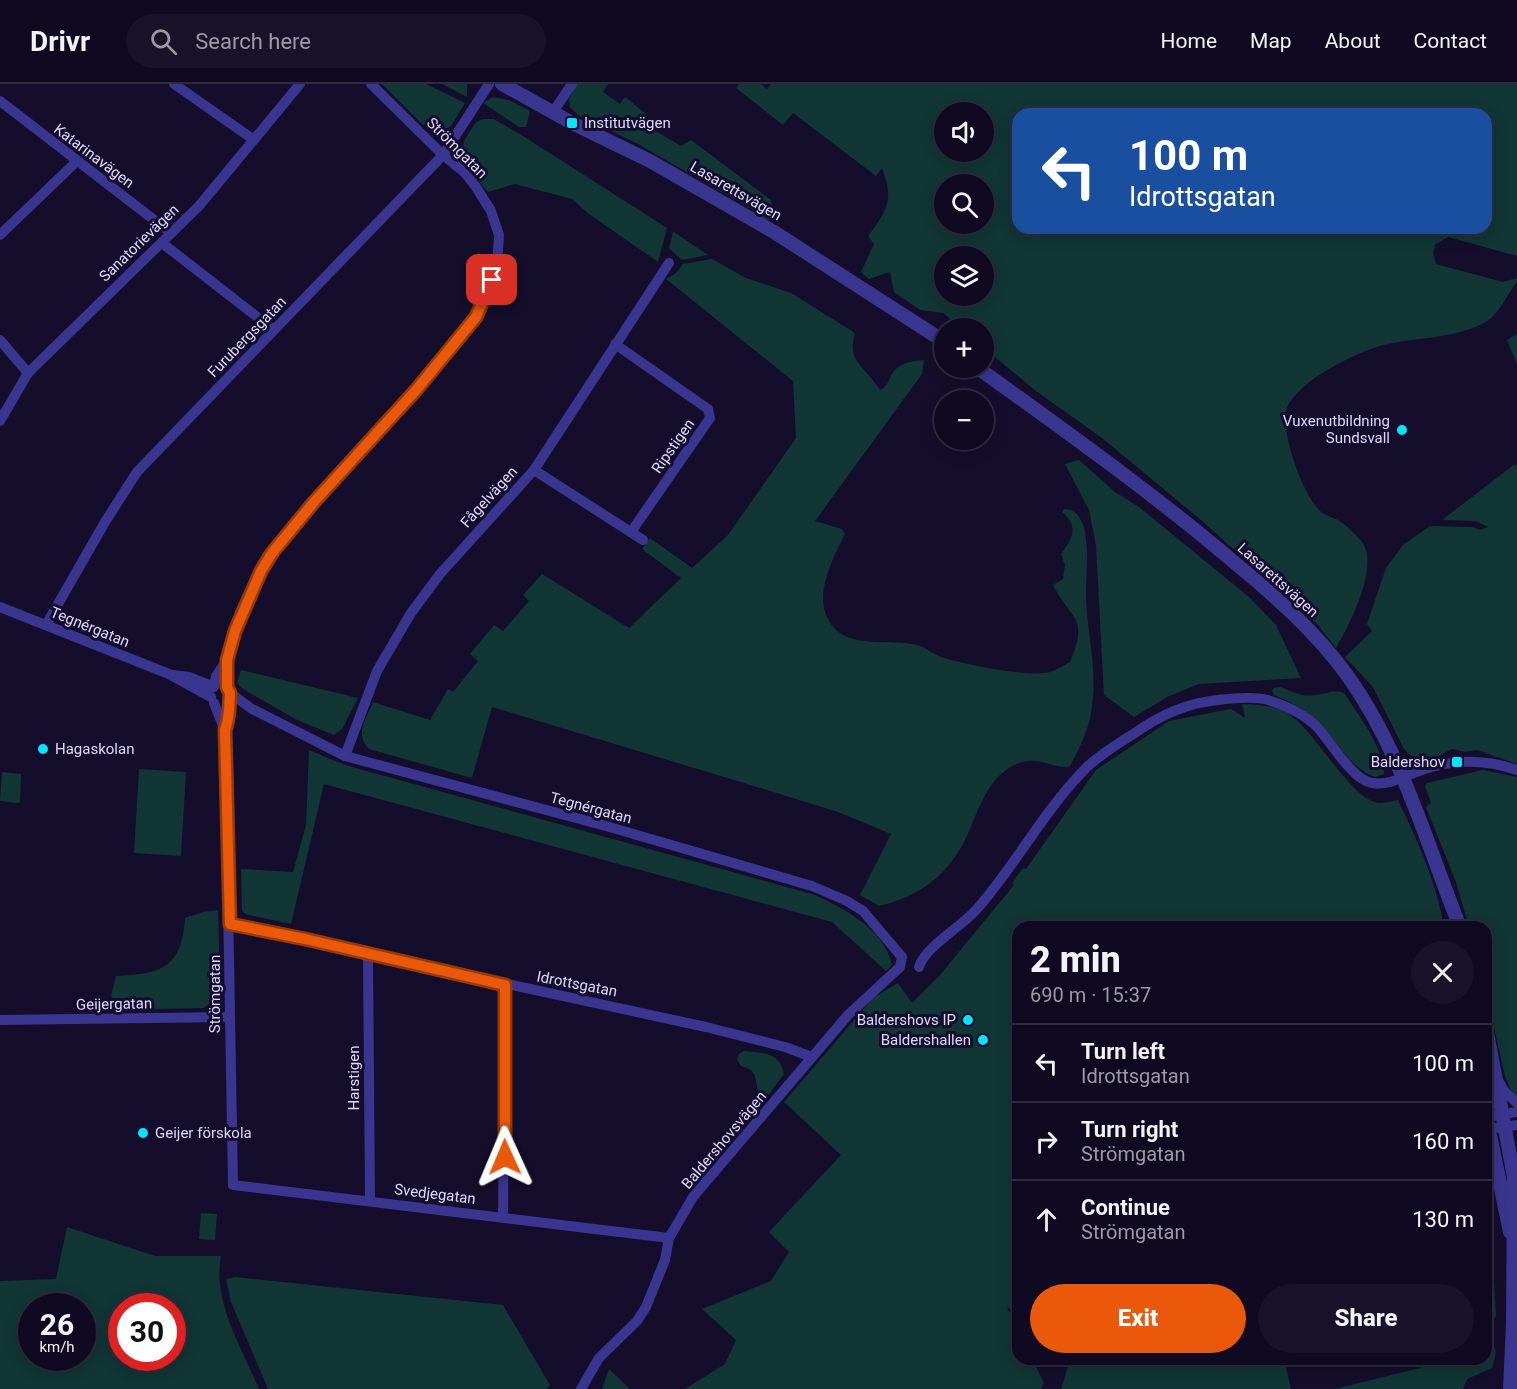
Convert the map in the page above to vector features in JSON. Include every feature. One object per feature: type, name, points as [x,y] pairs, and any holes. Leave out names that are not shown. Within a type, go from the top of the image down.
[{"type":"street","points":[[174,84],[254,140]]},
{"type":"street","name":"Sanatorievägen","points":[[0,421],[28,373],[162,243],[225,177],[300,84]]},
{"type":"street","name":"Strömgatan","points":[[233,1185],[225,730],[213,696],[216,676],[227,660],[243,610],[272,553],[321,494],[417,389],[476,317],[497,266],[499,235],[491,212],[476,187],[465,173],[443,155],[371,84]]},
{"type":"street","name":"Furubergsgatan","points":[[46,626],[129,483],[443,155],[489,84]]},
{"type":"street","name":"Lasarettsvägen","points":[[502,84],[650,160],[774,232],[934,335]]},
{"type":"street","points":[[553,112],[572,84]]},
{"type":"street","name":"Katarinavägen","points":[[0,101],[76,162],[171,233]]},
{"type":"street","points":[[0,236],[76,162]]},
{"type":"street","points":[[162,243],[274,330]]},
{"type":"street","name":"Fågelvägen","points":[[345,756],[377,671],[411,613],[440,574],[534,470],[669,263]]},
{"type":"street","points":[[0,340],[28,373]]},
{"type":"street","name":"Ripstigen","points":[[615,344],[708,409],[710,418],[631,532]]},
{"type":"street","name":"Lasarettsvägen","points":[[992,378],[1185,520],[1310,631],[1347,675],[1404,778],[1458,921]]},
{"type":"street","points":[[534,470],[643,540]]},
{"type":"street","name":"Tegnérgatan","points":[[0,607],[169,674],[189,677],[213,696]]},
{"type":"street","name":"Strömgatan","points":[[225,730],[231,715],[227,660]]},
{"type":"street","points":[[228,695],[219,706],[213,696],[228,695]]},
{"type":"street","name":"Tegnérgatan","points":[[228,695],[238,708],[252,709],[345,756],[606,826],[812,886],[847,901],[863,911],[885,935],[902,960]]},
{"type":"street","points":[[919,967],[925,954],[976,910],[1088,766],[1153,720],[1180,708],[1207,701],[1240,698],[1267,700],[1298,712],[1315,725],[1358,776],[1370,783],[1404,778],[1422,770],[1471,761],[1487,761],[1517,770]]},
{"type":"street","name":"Lasarettsvägen","points":[[1450,903],[1452,921]]},
{"type":"street","name":"Idrottsgatan","points":[[230,924],[706,1027],[785,1047],[812,1057]]},
{"type":"street","name":"Harstigen","points":[[368,954],[370,1201]]},
{"type":"street","name":"Baldershovsvägen","points":[[581,1389],[599,1358],[637,1321],[646,1307],[665,1260],[669,1238],[693,1197],[848,1015],[900,967],[902,960]]},
{"type":"street","points":[[503,1217],[505,985]]},
{"type":"street","name":"Geijergatan","points":[[0,1020],[229,1017]]},
{"type":"street","points":[[1492,1055],[1510,1120],[1516,1172],[1513,1245],[1514,1323],[1510,1389]]},
{"type":"street","points":[[1497,1078],[1504,1091],[1517,1103]]},
{"type":"street","points":[[1492,1121],[1510,1120]]},
{"type":"street","points":[[1492,1145],[1513,1245]]},
{"type":"street","name":"Svedjegatan","points":[[233,1185],[669,1238]]},
{"type":"green space","points":[[382,84],[426,84],[465,103],[451,126],[438,133],[422,124]]},
{"type":"green space","points":[[442,84],[467,84],[467,97]]},
{"type":"green space","points":[[577,84],[608,84],[603,92],[620,104],[625,97],[646,114],[642,123],[681,146],[691,140],[771,200],[773,218],[767,221],[751,209],[638,144],[578,115],[570,107],[569,99]]},
{"type":"green space","points":[[739,84],[761,84],[767,89],[771,84],[1517,84],[1517,256],[1448,237],[1435,245],[1433,253],[1436,264],[1503,282],[1517,278],[1500,308],[1487,321],[1461,332],[1377,347],[1338,364],[1299,391],[1286,412],[1290,449],[1306,490],[1319,510],[1348,527],[1362,542],[1367,553],[1361,596],[1336,648],[1317,624],[1201,520],[1102,438],[1036,391],[994,356],[994,318],[949,318],[943,313],[920,310],[894,292],[890,272],[869,279],[861,272],[874,244],[868,236],[887,204],[888,188],[882,168],[876,176],[793,113],[783,125],[736,88]]},
{"type":"green space","points":[[493,97],[509,100],[530,111],[526,127],[519,127],[483,103]]},
{"type":"green space","points":[[483,119],[494,119],[523,136],[667,228],[658,262],[589,214],[572,199],[515,184],[488,192],[467,166],[462,152],[463,144],[472,128]]},
{"type":"green space","points":[[673,232],[708,255],[682,260],[669,248]]},
{"type":"green space","points":[[712,259],[746,278],[791,293],[855,333],[853,351],[855,358],[880,390],[898,367],[924,360],[922,374],[815,521],[842,529],[845,534],[826,579],[823,602],[831,624],[839,632],[848,637],[871,642],[917,645],[941,657],[996,669],[1027,673],[1055,670],[1070,662],[1078,635],[1076,620],[1053,585],[1063,579],[1065,565],[1061,554],[1069,543],[1072,532],[1071,522],[1062,512],[1064,509],[1076,514],[1083,525],[1087,546],[1086,600],[1093,666],[1093,692],[1089,722],[1074,759],[1070,766],[1063,767],[1037,761],[1021,762],[1001,774],[986,794],[964,843],[950,864],[923,888],[891,903],[879,906],[860,895],[891,834],[838,812],[492,707],[472,778],[369,749],[362,737],[363,726],[373,702],[430,720],[448,689],[453,692],[478,661],[470,654],[494,625],[503,631],[529,601],[523,595],[542,574],[629,628],[681,578],[642,549],[650,538],[692,568],[728,535],[796,438],[793,381],[666,279],[676,273],[683,264]]},
{"type":"green space","points":[[1517,334],[1517,364],[1507,340]]},
{"type":"green space","points":[[1079,460],[1115,492],[1139,507],[1249,597],[1276,625],[1301,678],[1199,684],[1167,697],[1134,717],[1104,695],[1096,546],[1089,510],[1065,464]]},
{"type":"green space","points":[[1515,464],[1517,467],[1517,764],[1477,750],[1465,752],[1452,749],[1431,760],[1415,760],[1404,749],[1373,687],[1345,657],[1372,631],[1367,624],[1386,568],[1403,545],[1430,526],[1473,527],[1480,530],[1488,527],[1476,521],[1442,520]]},
{"type":"green space","points":[[241,670],[358,698],[342,729],[334,735],[295,719],[243,689],[237,683]]},
{"type":"green space","points":[[1280,687],[1306,695],[1344,693],[1375,742],[1383,763],[1384,774],[1375,777],[1358,767],[1313,717],[1274,695],[1272,691],[1274,688]]},
{"type":"green space","points":[[1242,704],[1282,710],[1298,721],[1345,778],[1368,799],[1379,803],[1398,800],[1431,878],[1443,921],[1012,921],[1012,1311],[1007,1307],[1012,1317],[1012,1365],[1035,1365],[1044,1383],[1041,1389],[685,1389],[725,1364],[736,1340],[702,1309],[771,1281],[789,1252],[769,1232],[841,1155],[784,1102],[873,998],[898,983],[912,1003],[940,975],[1014,885],[1012,883],[1023,868],[1026,869],[1096,770],[1169,721],[1231,709],[1245,718]]},
{"type":"green space","points":[[309,750],[345,765],[812,894],[861,921],[881,941],[892,965],[886,971],[832,922],[324,784],[291,924],[245,914],[242,910],[241,869],[293,872],[306,825]]},
{"type":"green space","points":[[139,769],[186,772],[181,856],[134,853]]},
{"type":"green space","points":[[1483,770],[1517,777],[1517,1097],[1510,1089],[1505,1076],[1492,1019],[1492,921],[1467,921],[1456,882],[1426,807],[1431,803],[1425,786],[1427,783]]},
{"type":"green space","points":[[2,772],[21,774],[20,802],[0,801]]},
{"type":"green space","points":[[218,910],[220,987],[216,998],[204,1008],[119,1010],[111,996],[116,976],[145,973],[166,965],[174,958],[179,948],[185,918]]},
{"type":"green space","points":[[744,1051],[770,1055],[779,1061],[782,1067],[784,1074],[767,1097],[763,1098],[759,1093],[755,1075],[741,1066],[737,1060],[739,1054]]},
{"type":"green space","points":[[201,1213],[217,1214],[215,1240],[199,1239]]},
{"type":"green space","points":[[67,1227],[155,1256],[221,1256],[219,1273],[225,1307],[237,1341],[259,1389],[0,1389],[0,1281],[56,1279]]},
{"type":"green space","points":[[1492,1247],[1496,1315],[1492,1325]]},
{"type":"green space","points":[[235,1277],[503,1305],[550,1385],[547,1389],[268,1389],[231,1302],[226,1279]]},
{"type":"green space","points":[[1492,1338],[1496,1353],[1492,1368],[1467,1379],[1463,1389],[1335,1389],[1432,1365],[1492,1365]]},
{"type":"green space","points":[[1068,1365],[1285,1365],[1291,1389],[1061,1389]]},
{"type":"green space","points":[[609,1369],[630,1389],[602,1389]]},
{"type":"place","name":"Institutvägen","points":[[572,123]]},
{"type":"place","name":"Vuxenutbildning Sundsvall","points":[[1402,430]]},
{"type":"place","name":"Hagaskolan","points":[[43,749]]},
{"type":"place","name":"Baldershov","points":[[1457,762]]},
{"type":"place","name":"Baldershovs IP","points":[[968,1020]]},
{"type":"place","name":"Baldershallen","points":[[983,1040]]},
{"type":"place","name":"Geijer förskola","points":[[143,1133]]},
{"type":"route","points":[[492,280],[476,317],[417,389],[286,533],[261,571],[243,610],[227,660],[227,687],[230,690],[230,697],[227,703],[231,715],[225,730],[230,924],[505,985],[505,1157]]}]
